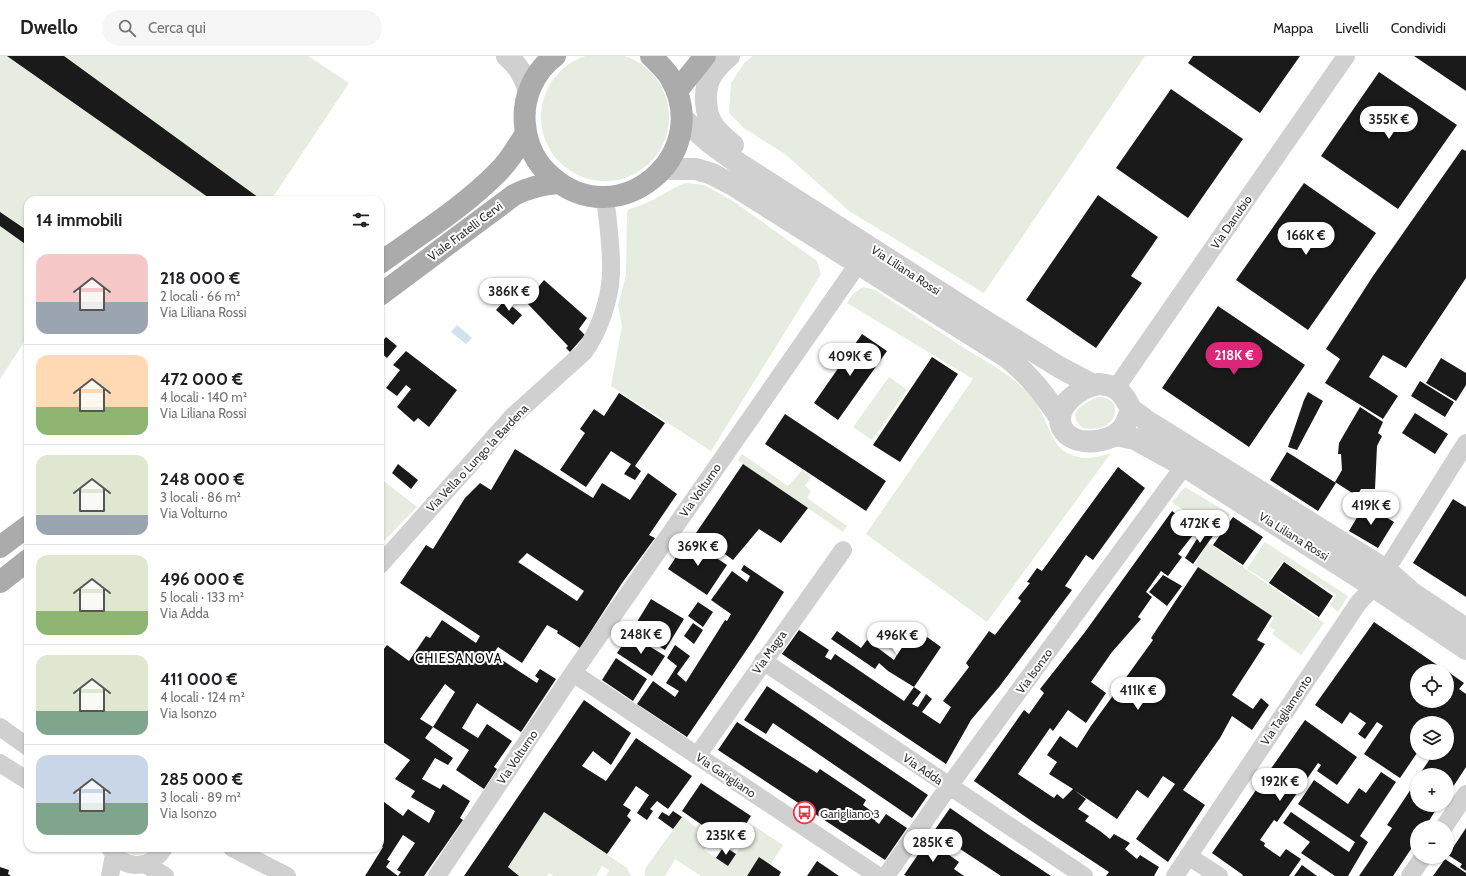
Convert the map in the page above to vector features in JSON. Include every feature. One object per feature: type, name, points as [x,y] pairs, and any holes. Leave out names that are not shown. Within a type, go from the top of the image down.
[{"type":"main road","points":[[555,56],[543,67],[535,78],[525,104],[524,119],[530,148],[546,173],[558,183],[572,191],[605,197],[622,195],[637,189],[652,180],[663,169],[677,145],[682,118],[681,104],[677,91],[670,77],[661,65],[651,56]]},
{"type":"main road","points":[[677,91],[705,56]]},
{"type":"main road","name":"Viale Fratelli Cervi","points":[[384,260],[468,199],[500,170],[526,133]]},
{"type":"main road","name":"Viale Fratelli Cervi","points":[[384,292],[514,195],[525,189],[558,183]]},
{"type":"main road","points":[[0,547],[24,529]]},
{"type":"main road","points":[[0,582],[24,563]]},
{"type":"street","points":[[507,56],[524,76],[529,91]]},
{"type":"street","points":[[729,56],[709,79],[706,94],[707,111],[712,124],[722,136],[734,145],[760,160],[780,176],[812,210]]},
{"type":"street","name":"Via Danubio","points":[[1116,388],[1346,56]]},
{"type":"street","name":"Via Liliana Rossi","points":[[682,118],[721,151],[1059,367],[1093,384],[1107,384],[1116,388],[1126,399],[1131,409],[1147,421],[1380,578],[1466,649]]},
{"type":"street","name":"Via Liliana Rossi","points":[[663,169],[696,169],[712,174],[768,206],[1008,358],[1027,374],[1045,396],[1060,418],[1062,428],[1077,440],[1094,442],[1115,435],[1136,439],[1380,578],[1412,593],[1466,629]]},
{"type":"street","name":"Via Vella o Lungo la Bardena","points":[[384,560],[512,416],[584,352],[593,340],[605,306],[611,274],[605,197]]},
{"type":"street","name":"Via Volturno","points":[[437,876],[573,673],[858,264]]},
{"type":"street","points":[[1060,418],[1068,400],[1093,384]]},
{"type":"street","points":[[1115,435],[1126,424],[1131,409]]},
{"type":"street","name":"Via Tagliamento","points":[[1175,876],[1359,602],[1380,578],[1466,443]]},
{"type":"street","name":"Via Isonzo","points":[[886,876],[949,786],[1184,466]]},
{"type":"street","name":"Via Magra","points":[[697,756],[843,550]]},
{"type":"street","name":"Via Adda","points":[[763,661],[1084,876]]},
{"type":"street","name":"Via Garigliano","points":[[573,673],[878,876]]},
{"type":"street","points":[[0,727],[24,744]]},
{"type":"street","points":[[0,763],[24,778]]},
{"type":"street","points":[[1449,820],[1466,794]]},
{"type":"street","points":[[110,876],[112,852]]},
{"type":"street","points":[[113,852],[120,860],[165,876]]},
{"type":"street","points":[[140,868],[159,856],[162,852]]},
{"type":"street","points":[[240,852],[287,876]]},
{"type":"street","points":[[1188,856],[1219,876]]},
{"type":"street","points":[[1410,876],[1418,864]]},
{"type":"shaded area","points":[[605,53],[617,54],[629,58],[650,72],[664,93],[668,105],[668,129],[664,141],[650,162],[629,176],[617,180],[605,181],[593,180],[581,176],[560,162],[546,141],[542,129],[541,117],[542,105],[546,93],[560,72],[581,58],[593,54]]},
{"type":"shaded area","points":[[0,56],[308,56],[349,83],[274,196],[24,196],[24,342],[0,379]]},
{"type":"shaded area","points":[[753,56],[1145,56],[984,293],[849,211],[785,154],[744,128],[729,113],[731,83],[744,63]]},
{"type":"shaded area","points":[[686,183],[704,185],[733,201],[817,261],[821,274],[711,451],[611,386],[622,326],[618,305],[626,275],[627,211],[649,202]]},
{"type":"shaded area","points":[[863,287],[875,290],[995,367],[1020,385],[1038,406],[1052,436],[1061,449],[1073,456],[1084,458],[1111,453],[987,622],[866,534],[973,379],[847,303],[852,295]]},
{"type":"shaded area","points":[[889,377],[907,390],[872,440],[853,427]]},
{"type":"shaded area","points":[[1097,397],[1106,398],[1112,402],[1115,408],[1115,414],[1111,421],[1105,426],[1095,429],[1083,428],[1075,418],[1076,413],[1082,406]]},
{"type":"shaded area","points":[[742,454],[788,486],[802,470],[812,476],[805,486],[811,491],[807,498],[847,526],[843,532],[743,464],[738,460]]},
{"type":"shaded area","points":[[384,481],[417,507],[384,541]]},
{"type":"shaded area","points":[[1185,487],[1230,514],[1216,533],[1172,502]]},
{"type":"shaded area","points":[[1265,542],[1348,596],[1338,612],[1330,605],[1336,595],[1283,561],[1268,582],[1247,569]]},
{"type":"shaded area","points":[[1208,543],[1324,623],[1301,655],[1272,634],[1275,630],[1268,626],[1274,618],[1194,565]]},
{"type":"shaded area","points":[[906,622],[913,627],[897,655],[889,649]]},
{"type":"shaded area","points":[[544,812],[627,868],[631,876],[606,876],[609,870],[602,866],[596,876],[553,876],[549,873],[547,876],[519,876],[508,867]]},
{"type":"shaded area","points":[[682,817],[696,827],[699,823],[715,834],[704,850],[728,866],[754,826],[783,845],[770,865],[759,857],[747,876],[701,876],[675,859],[665,876],[645,876],[645,869]]},
{"type":"shaded area","points":[[127,852],[147,852],[141,855],[133,855]]},
{"type":"water","points":[[457,325],[472,338],[466,344],[451,332]]},
{"type":"building","points":[[7,56],[64,56],[256,196],[206,196]]},
{"type":"building","points":[[1193,56],[1300,56],[1260,113],[1188,63]]},
{"type":"building","points":[[1414,56],[1466,56],[1466,91]]},
{"type":"building","points":[[1379,72],[1457,125],[1398,209],[1321,156]]},
{"type":"building","points":[[1171,89],[1243,139],[1188,218],[1116,168]]},
{"type":"building","points":[[1462,149],[1466,151],[1466,278],[1406,368],[1383,355],[1369,377],[1398,396],[1383,419],[1325,383],[1340,359],[1326,349],[1373,276]]},
{"type":"building","points":[[1304,183],[1376,233],[1308,330],[1236,280]]},
{"type":"building","points":[[1098,195],[1158,237],[1131,276],[1142,283],[1096,348],[1026,300]]},
{"type":"building","points":[[0,212],[24,228],[24,243],[0,226]]},
{"type":"building","points":[[544,280],[587,318],[579,329],[585,335],[570,352],[566,348],[568,346],[526,302]]},
{"type":"building","points":[[505,300],[522,315],[513,325],[496,310]]},
{"type":"building","points":[[1218,306],[1305,365],[1249,447],[1162,388]]},
{"type":"building","points":[[862,334],[887,351],[838,420],[814,403]]},
{"type":"building","points":[[386,337],[397,346],[387,358],[384,355],[384,339]]},
{"type":"building","points":[[406,351],[457,390],[429,427],[418,418],[414,422],[397,407],[411,389],[406,385],[397,396],[386,388],[400,370],[393,365]]},
{"type":"building","points":[[932,357],[958,374],[900,462],[873,445]]},
{"type":"building","points":[[1441,358],[1466,373],[1466,385],[1456,401],[1426,383]]},
{"type":"building","points":[[1420,381],[1454,402],[1445,417],[1411,396]]},
{"type":"building","points":[[1308,392],[1323,401],[1297,450],[1288,447]]},
{"type":"building","points":[[619,393],[665,423],[635,466],[641,471],[635,480],[624,474],[631,464],[611,451],[586,487],[560,470],[585,433],[580,429],[594,409],[604,416]]},
{"type":"building","points":[[1360,407],[1383,422],[1378,433],[1382,436],[1377,446],[1375,489],[1361,489],[1357,496],[1335,482],[1342,470],[1341,454],[1338,454],[1339,443]]},
{"type":"building","points":[[1415,413],[1448,434],[1435,454],[1402,433]]},
{"type":"building","points":[[785,414],[886,481],[866,511],[765,444]]},
{"type":"building","points":[[515,449],[593,498],[602,483],[630,500],[648,473],[677,494],[649,535],[655,538],[622,583],[580,648],[557,633],[558,631],[547,625],[522,663],[498,647],[493,654],[537,683],[539,679],[535,676],[540,669],[556,679],[521,732],[477,703],[462,728],[478,738],[487,724],[512,741],[494,767],[497,769],[484,789],[456,770],[469,750],[433,727],[425,738],[453,758],[448,765],[435,758],[422,779],[440,789],[443,784],[470,801],[460,818],[463,820],[424,876],[398,876],[365,876],[380,852],[384,852],[384,802],[403,816],[408,809],[429,823],[435,811],[411,797],[415,791],[395,779],[410,760],[384,743],[384,649],[387,645],[409,661],[426,636],[430,638],[442,620],[476,643],[480,636],[400,583],[426,545],[433,549],[465,498],[480,483],[491,490]],"holes":[[[527,553],[584,591],[577,601],[518,562]],[[445,684],[455,692],[433,727],[420,719]],[[403,835],[415,843],[397,870],[401,872],[398,876],[386,867],[390,861],[387,860]]]},
{"type":"building","points":[[1287,452],[1336,483],[1318,511],[1270,480]]},
{"type":"building","points":[[398,464],[418,480],[411,489],[392,473]]},
{"type":"building","points":[[743,464],[808,508],[781,543],[759,529],[733,560],[696,533]]},
{"type":"building","points":[[1118,467],[1145,488],[1093,560],[1086,555],[1065,586],[1072,590],[999,687],[971,720],[946,764],[782,654],[799,630],[829,650],[825,657],[831,660],[835,654],[904,701],[914,687],[921,692],[912,704],[918,707],[926,694],[932,699],[922,712],[940,724],[951,707],[943,701],[969,667],[966,663],[989,631],[995,635],[1021,601],[1018,598],[1030,583],[1027,582],[1037,568],[1042,571]]},
{"type":"building","points":[[1453,499],[1466,507],[1466,597],[1413,563]]},
{"type":"building","points":[[1365,504],[1394,522],[1378,548],[1349,531]]},
{"type":"building","points":[[1172,511],[1197,530],[1178,554],[1182,557],[1168,576],[1161,571],[1146,592],[1152,597],[1138,617],[1141,619],[1112,652],[1091,682],[1106,693],[1086,723],[1068,710],[1053,731],[1050,728],[1018,774],[1054,798],[1057,794],[1063,799],[1073,789],[1049,774],[1057,762],[1047,755],[1060,736],[1077,748],[1091,726],[1153,640],[1151,638],[1198,567],[1272,616],[1257,640],[1265,644],[1232,695],[1253,709],[1261,698],[1269,705],[1252,730],[1232,716],[1220,738],[1183,790],[1205,805],[1168,862],[1136,839],[1175,784],[1163,776],[1148,798],[1137,790],[1117,819],[1074,790],[1086,799],[1078,809],[1089,816],[1085,821],[1110,839],[1114,834],[1130,843],[1125,849],[1137,859],[1140,855],[1159,867],[1154,876],[1106,876],[1109,872],[974,781],[1024,710],[1029,714],[1044,693],[1040,689],[1085,632]]},
{"type":"building","points":[[1233,517],[1263,537],[1243,565],[1213,545]]},
{"type":"building","points":[[1204,525],[1215,533],[1193,564],[1185,558]]},
{"type":"building","points":[[688,539],[727,565],[707,595],[668,569]]},
{"type":"building","points":[[1284,562],[1333,596],[1319,617],[1269,583]]},
{"type":"building","points":[[744,565],[784,592],[687,737],[637,704],[653,681],[675,697],[679,691],[666,683],[677,666],[667,658],[675,645],[690,656],[677,674],[686,682],[725,620],[727,621],[731,614],[711,600],[732,571],[747,582],[750,576],[741,570]]},
{"type":"building","points":[[1163,575],[1182,586],[1167,606],[1149,592]]},
{"type":"building","points":[[651,599],[684,619],[665,650],[632,630]]},
{"type":"building","points":[[698,602],[713,612],[703,627],[688,616]]},
{"type":"building","points":[[1374,622],[1436,664],[1410,664],[1410,708],[1454,708],[1454,676],[1464,683],[1459,689],[1466,694],[1466,767],[1454,785],[1454,768],[1424,768],[1429,760],[1454,760],[1454,716],[1410,716],[1410,760],[1412,760],[1400,778],[1364,754],[1383,726],[1377,722],[1365,739],[1358,734],[1366,723],[1350,712],[1342,724],[1315,705]]},
{"type":"building","points":[[693,623],[703,630],[694,644],[684,636]]},
{"type":"building","points":[[913,627],[941,647],[914,687],[888,671],[879,663],[875,669],[831,639],[837,631],[861,648],[867,640],[894,660]]},
{"type":"building","points":[[630,634],[665,656],[652,676],[617,653]]},
{"type":"building","points":[[616,658],[647,679],[633,701],[602,680]]},
{"type":"building","points":[[767,686],[928,795],[912,818],[773,723],[766,734],[744,720]]},
{"type":"building","points":[[584,700],[631,733],[611,765],[593,751],[582,766],[606,781],[636,738],[692,776],[668,809],[657,801],[650,809],[653,811],[647,820],[637,813],[649,795],[636,786],[623,805],[631,810],[627,816],[631,820],[607,854],[544,812],[508,867],[519,876],[464,876]]},
{"type":"building","points":[[1305,720],[1357,757],[1337,785],[1317,771],[1321,765],[1318,763],[1277,822],[1274,820],[1260,840],[1265,843],[1264,846],[1280,857],[1286,849],[1301,859],[1289,876],[1242,876],[1243,875],[1212,853]]},
{"type":"building","points":[[737,722],[817,773],[820,769],[866,800],[863,805],[878,816],[875,821],[879,824],[886,814],[907,828],[885,860],[718,750]]},
{"type":"building","points":[[1381,772],[1396,782],[1360,836],[1368,842],[1348,876],[1335,876],[1301,853],[1310,842],[1283,823],[1291,812],[1349,852],[1355,842],[1298,804],[1314,780],[1348,804],[1359,788],[1366,793]]},
{"type":"building","points":[[701,783],[751,816],[732,846],[682,811]]},
{"type":"building","points":[[1410,790],[1410,812],[1435,812],[1429,820],[1410,820],[1410,850],[1393,876],[1359,876],[1392,828],[1387,825]]},
{"type":"building","points":[[950,808],[1051,876],[1001,876],[951,843],[934,831]]},
{"type":"building","points":[[673,811],[682,817],[673,829],[658,818],[662,812],[669,816]]},
{"type":"building","points":[[1466,828],[1466,871],[1460,867],[1462,864],[1454,859],[1454,846]]},
{"type":"building","points":[[928,840],[959,862],[954,869],[964,876],[904,875]]},
{"type":"building","points":[[724,846],[736,854],[728,866],[716,858]]},
{"type":"building","points":[[759,857],[781,872],[779,876],[747,876]]},
{"type":"building","points":[[817,861],[839,876],[807,876]]},
{"type":"building","points":[[1441,864],[1452,864],[1466,873],[1466,876],[1433,876]]},
{"type":"building","points":[[1302,865],[1317,876],[1294,876]]},
{"type":"building","points":[[0,867],[9,870],[8,874],[11,876],[0,876]]},
{"type":"place","name":"Garigliano 3","points":[[804,813]]},
{"type":"district","name":"CHIESANOVA","points":[[459,658]]}]
